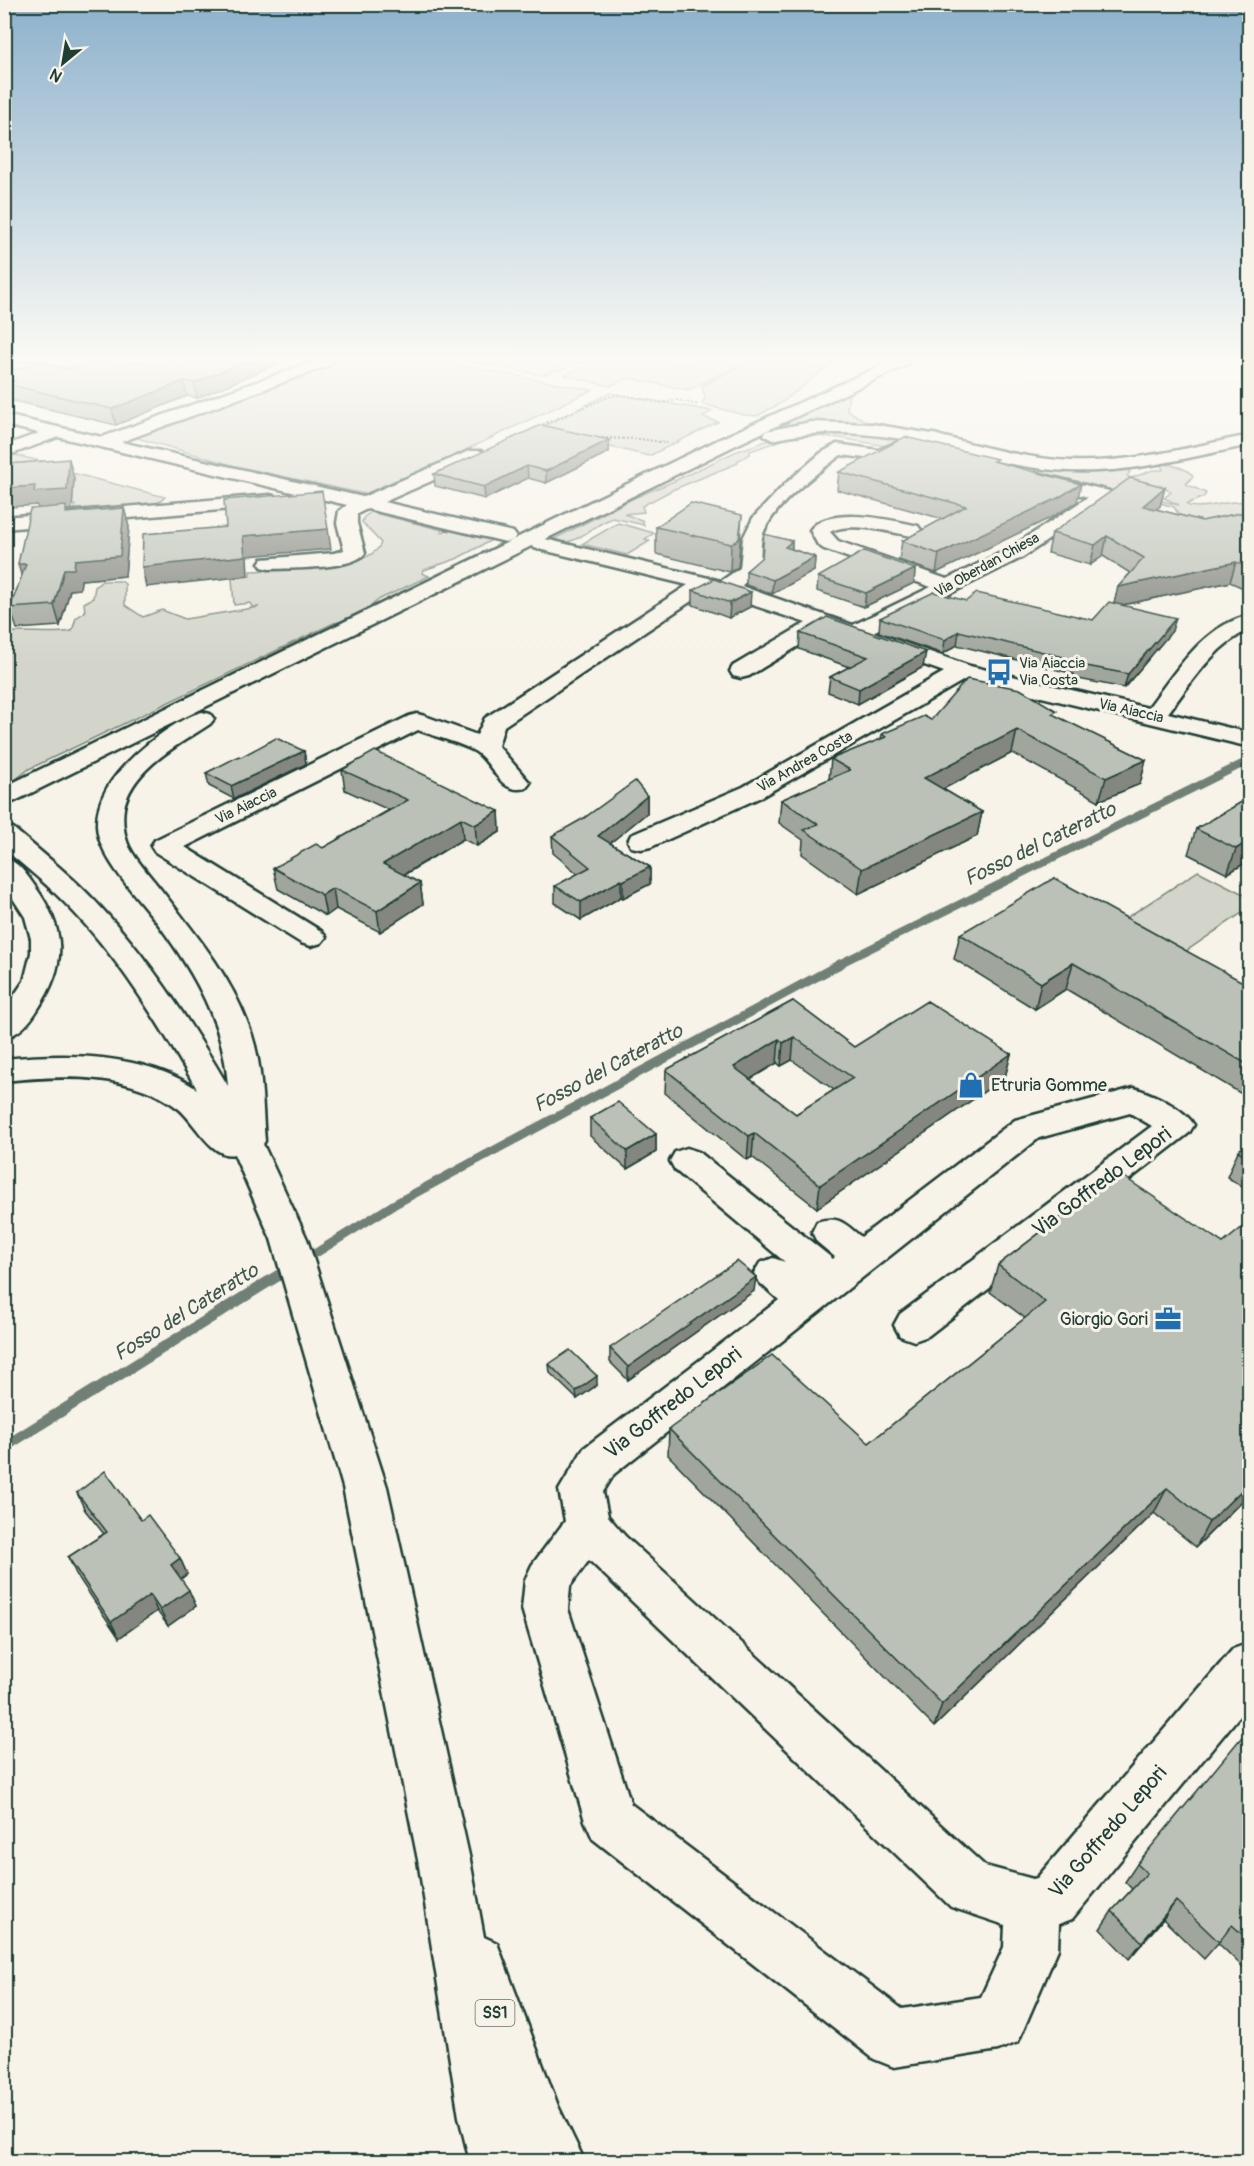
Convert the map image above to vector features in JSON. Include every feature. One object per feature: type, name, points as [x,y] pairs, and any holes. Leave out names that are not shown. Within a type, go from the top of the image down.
[{"type":"main road","points":[[196,463],[506,536]]},
{"type":"main road","points":[[269,563],[336,559],[356,553],[347,523],[348,511],[460,463]]},
{"type":"main road","points":[[4,797],[686,463]]},
{"type":"main road","points":[[652,480],[702,463]]},
{"type":"main road","name":"Via Oberdan Chiesa","points":[[715,585],[749,571],[750,547],[755,532],[794,485],[820,463]]},
{"type":"main road","name":"Via Oberdan Chiesa","points":[[854,634],[1016,553],[1103,495],[971,463]]},
{"type":"main road","points":[[1041,463],[1114,465],[1125,463]]},
{"type":"main road","points":[[1118,481],[1146,463]]},
{"type":"main road","points":[[5,528],[149,511],[337,496]]},
{"type":"main road","points":[[204,507],[206,529]]},
{"type":"main road","points":[[148,534],[149,511]]},
{"type":"main road","points":[[911,530],[848,523],[829,524],[820,530],[825,541],[831,545],[950,587]]},
{"type":"main road","name":"Via Aiaccia","points":[[541,544],[715,585],[963,671],[1250,740]]},
{"type":"main road","points":[[485,747],[493,723],[715,585]]},
{"type":"main road","points":[[1154,716],[1204,651],[1227,632],[1250,621]]},
{"type":"main road","points":[[741,671],[822,623]]},
{"type":"main road","points":[[249,1149],[245,1080],[240,1048],[230,1017],[199,964],[117,851],[109,830],[108,818],[111,802],[120,784],[145,761],[181,733],[316,645]]},
{"type":"main road","name":"Via Andrea Costa","points":[[641,841],[752,792],[963,671]]},
{"type":"main road","name":"Via Aiaccia","points":[[311,937],[165,846],[417,721],[485,747],[517,783]]},
{"type":"main road","points":[[4,834],[70,892],[116,943],[177,1027],[249,1149],[289,1239],[365,1487],[444,1860],[488,2117],[500,2162]]},
{"type":"main road","points":[[4,866],[34,906],[42,925],[46,945],[40,979],[22,1010],[4,1028]]},
{"type":"main road","points":[[4,1070],[51,1065],[90,1068],[138,1078],[175,1091],[191,1101],[266,1184]]},
{"type":"main road","name":"Via Goffredo Lepori","points":[[914,1325],[1177,1125],[1134,1100],[1027,1129],[831,1267],[599,1461],[581,1490],[588,1525],[609,1551],[970,1887],[1033,1906],[1053,1900],[1250,1666]]},
{"type":"main road","points":[[687,1161],[831,1267]]},
{"type":"main road","points":[[773,1273],[831,1267]]},
{"type":"main road","points":[[588,1525],[548,1580],[545,1609],[611,1821],[894,2039],[998,2022],[1031,1949],[1033,1906]]},
{"type":"main road","name":"SS1","points":[[444,1860],[526,2100],[555,2162]]},
{"type":"shaded area","points":[[5,463],[49,463],[70,468],[64,471],[165,497],[156,504],[75,511],[75,505],[58,506],[5,484]]},
{"type":"shaded area","points":[[225,463],[438,463],[365,494]]},
{"type":"shaded area","points":[[712,463],[738,463],[672,490],[642,506],[644,512],[624,514],[642,520],[644,525],[613,518],[568,542],[550,541],[634,498]]},
{"type":"shaded area","points":[[990,463],[1018,463],[1066,472],[1114,467],[1130,472],[1127,476],[1131,478],[1153,470],[1163,470],[1161,464],[1175,466],[1187,470],[1193,476],[1186,484],[1206,493],[1204,497],[1187,504],[1189,506],[1204,507],[1240,501],[1248,502],[1249,524],[1225,529],[1179,515],[1174,507],[1153,501],[1154,499],[1179,505],[1164,498],[1171,492],[1153,484],[1104,490]]},
{"type":"shaded area","points":[[371,512],[442,530],[441,533],[451,528],[489,535],[490,541],[456,559],[424,570],[422,573],[429,576],[380,599],[351,620],[334,623],[29,769],[5,788],[5,633],[72,631],[76,618],[85,612],[84,603],[93,598],[95,587],[102,581],[121,581],[125,584],[125,605],[143,617],[162,610],[185,619],[259,607],[252,607],[250,603],[234,605],[232,578],[250,576],[250,571],[322,568],[360,560],[373,553],[381,543],[362,522],[364,517]]},
{"type":"shaded area","points":[[618,523],[654,533],[645,539],[650,541],[627,555],[582,544]]},
{"type":"shaded area","points":[[1198,871],[1249,897],[1249,908],[1186,951],[1126,918]]},
{"type":"building","points":[[69,463],[67,490],[34,492],[35,486],[4,488],[8,464]]},
{"type":"building","points":[[458,463],[562,463],[546,471],[527,466],[484,487],[434,474]]},
{"type":"building","points":[[856,463],[1001,463],[1081,484],[1058,498],[939,554],[902,541],[966,506],[839,472]]},
{"type":"building","points":[[1130,478],[1165,487],[1143,506],[1202,521],[1250,511],[1250,568],[1236,562],[1118,587],[1144,558],[1107,536],[1095,545],[1052,533]]},
{"type":"building","points":[[322,491],[328,529],[243,536],[245,556],[142,567],[143,534],[226,527],[224,500]]},
{"type":"building","points":[[691,503],[742,515],[739,539],[731,544],[656,527]]},
{"type":"building","points":[[66,506],[66,513],[124,508],[120,556],[75,560],[74,569],[64,569],[54,605],[10,608],[26,564],[18,564],[30,509]]},
{"type":"building","points":[[764,534],[792,541],[785,547],[815,557],[773,580],[746,571],[762,557]]},
{"type":"building","points":[[864,551],[915,569],[866,593],[818,577]]},
{"type":"building","points":[[714,579],[751,592],[730,603],[693,590]]},
{"type":"building","points":[[934,592],[966,601],[977,593],[1093,620],[1109,602],[1176,618],[1128,674],[1076,664],[1079,661],[959,631],[945,640],[880,618]]},
{"type":"building","points":[[827,617],[926,652],[859,689],[830,677],[868,657],[800,633]]},
{"type":"building","points":[[967,679],[1020,689],[1057,711],[1052,714],[1146,760],[1106,778],[1017,730],[924,778],[982,812],[862,869],[804,830],[818,824],[781,800],[850,770],[831,759],[886,737],[882,734],[924,716],[931,720]]},
{"type":"building","points":[[276,738],[304,751],[231,786],[206,773],[241,757]]},
{"type":"building","points":[[375,751],[499,811],[475,825],[461,818],[383,864],[420,883],[377,911],[333,888],[322,895],[273,868],[316,844],[323,848],[408,800],[342,770]]},
{"type":"building","points":[[635,781],[647,796],[598,836],[650,867],[581,902],[555,886],[590,867],[552,836],[584,818]]},
{"type":"building","points":[[1250,797],[1250,840],[1236,849],[1196,829]]},
{"type":"building","points":[[1054,878],[1250,986],[1250,1066],[1073,963],[1041,983],[960,934]]},
{"type":"building","points":[[793,1001],[854,1047],[927,1001],[1011,1054],[820,1185],[754,1133],[749,1136],[666,1070]],"holes":[[[794,1037],[853,1078],[796,1114],[734,1067],[779,1039],[783,1043]]]},
{"type":"building","points":[[618,1102],[656,1134],[627,1151],[590,1118]]},
{"type":"building","points":[[1250,1141],[1250,1158],[1238,1151]]},
{"type":"building","points":[[1118,1173],[1223,1243],[1250,1221],[1250,1482],[1209,1522],[1167,1488],[942,1704],[669,1429],[772,1355],[869,1443],[1045,1302],[998,1265]]},
{"type":"building","points":[[737,1261],[756,1277],[628,1367],[610,1348]]},
{"type":"building","points":[[570,1350],[597,1376],[576,1391],[549,1364]]},
{"type":"building","points":[[105,1471],[141,1520],[148,1515],[180,1558],[171,1565],[189,1590],[160,1610],[150,1595],[111,1622],[68,1557],[107,1532],[77,1493]]},
{"type":"building","points":[[1250,1727],[1250,1809],[1245,1815],[1250,1819],[1250,1941],[1232,1925],[1219,1942],[1176,1901],[1142,1942],[1112,1911],[1147,1873],[1137,1864]]},
{"type":"waterway","name":"Fosso del Cateratto","points":[[839,964],[1250,760]]},
{"type":"waterway","name":"Fosso del Cateratto","points":[[303,1261],[393,1205],[842,963]]},
{"type":"waterway","name":"Fosso del Cateratto","points":[[277,1277],[291,1268]]},
{"type":"waterway","name":"Fosso del Cateratto","points":[[4,1447],[279,1275]]},
{"type":"place","name":"Via Aiaccia Via Costa","points":[[999,672]]},
{"type":"place","name":"Etruria Gomme","points":[[971,1085]]},
{"type":"place","name":"Giorgio Gori","points":[[1168,1319]]}]
